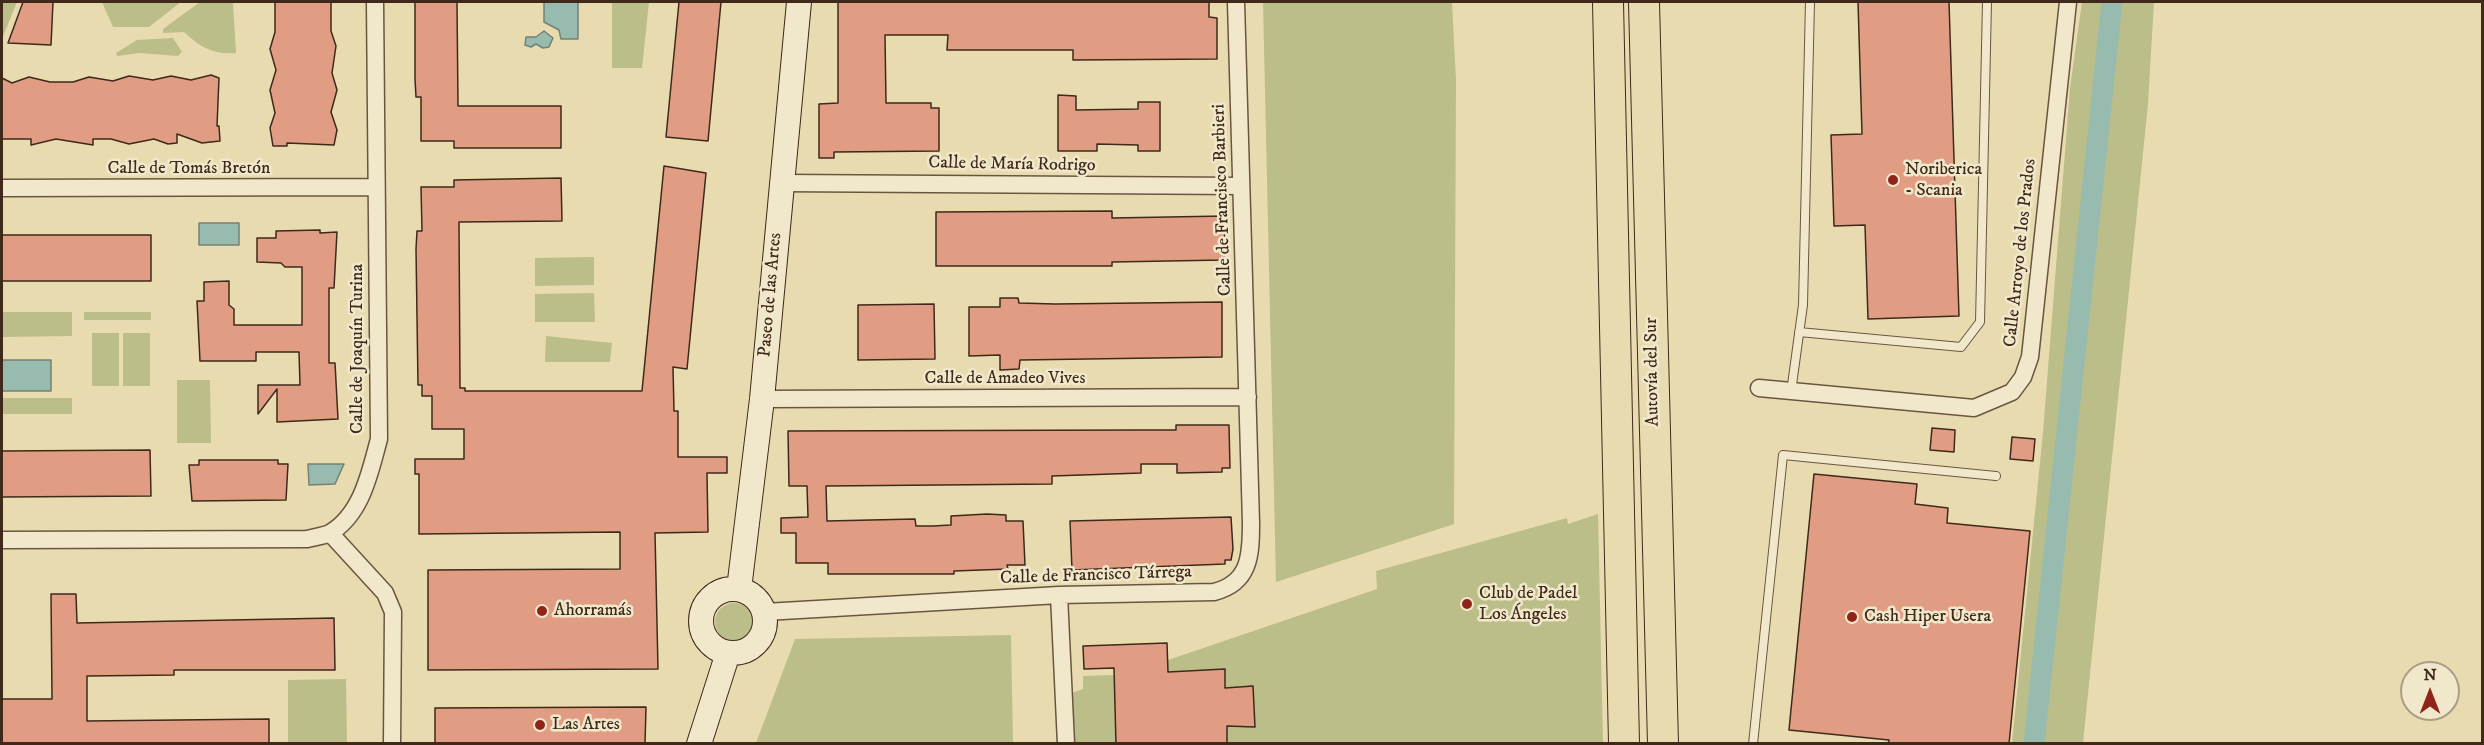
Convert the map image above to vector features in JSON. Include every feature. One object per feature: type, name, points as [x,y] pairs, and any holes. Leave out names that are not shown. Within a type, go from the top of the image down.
[{"type":"highway","name":"Autovía del Sur","points":[[1608,2],[1624,744]]},
{"type":"highway","name":"Autovía del Sur","points":[[1644,2],[1664,737]]},
{"type":"main road","name":"Paseo de las Artes","points":[[739,589],[762,399],[799,2]]},
{"type":"main road","points":[[739,589],[756,597],[765,612],[765,628],[758,641],[746,651],[728,653],[714,647],[704,634],[701,617],[706,603],[720,591],[739,589]]},
{"type":"main road","points":[[699,744],[728,653]]},
{"type":"street","name":"Calle de Joaquín Turina","points":[[330,533],[353,510],[368,483],[379,439],[375,2]]},
{"type":"street","name":"Calle de Francisco Barbieri","points":[[1236,2],[1248,397]]},
{"type":"street","name":"Calle Arroyo de los Prados","points":[[1759,388],[1974,408],[2012,392],[2023,377],[2030,357],[2068,2]]},
{"type":"street","name":"Calle de María Rodrigo","points":[[782,183],[1241,186]]},
{"type":"street","name":"Calle de Tomás Bretón","points":[[2,188],[376,188]]},
{"type":"street","name":"Calle de Amadeo Vives","points":[[762,399],[1248,397]]},
{"type":"street","name":"Calle de Francisco Tárrega","points":[[765,612],[1059,595],[1224,590],[1240,578],[1251,558],[1248,397]]},
{"type":"street","points":[[2,540],[307,538],[330,533],[385,593],[393,612],[392,744]]},
{"type":"street","points":[[1059,595],[1066,744]]},
{"type":"lane","points":[[1791,392],[1803,305],[1810,2]]},
{"type":"lane","points":[[1799,332],[1961,347],[1980,322],[1987,2]]},
{"type":"lane","points":[[1754,744],[1783,455],[1996,476]]},
{"type":"green space","points":[[2,2],[17,2],[2,39]]},
{"type":"green space","points":[[102,2],[181,2],[149,27],[113,27]]},
{"type":"green space","points":[[200,2],[233,2],[236,53],[220,53],[207,49],[184,32],[163,33],[163,29]]},
{"type":"green space","points":[[612,2],[649,2],[642,68],[612,68]]},
{"type":"green space","points":[[1263,2],[1452,2],[1456,80],[1454,524],[1276,582]]},
{"type":"green space","points":[[2082,2],[2154,2],[2148,104],[2083,743],[2012,743],[2043,432],[2070,88]]},
{"type":"green space","points":[[173,38],[182,52],[178,56],[140,53],[117,56],[116,53],[137,40]]},
{"type":"green space","points":[[594,257],[594,285],[535,286],[535,258]]},
{"type":"green space","points":[[594,293],[595,322],[535,322],[535,294]]},
{"type":"green space","points":[[2,312],[72,312],[72,336],[2,337]]},
{"type":"green space","points":[[84,312],[151,312],[151,320],[84,320]]},
{"type":"green space","points":[[92,333],[119,333],[119,386],[92,386]]},
{"type":"green space","points":[[123,333],[150,333],[150,386],[123,386]]},
{"type":"green space","points":[[546,336],[612,343],[610,362],[545,362]]},
{"type":"green space","points":[[177,380],[210,380],[211,443],[177,443]]},
{"type":"green space","points":[[2,398],[72,398],[72,414],[2,414]]},
{"type":"green space","name":"Club de Padel Los Ángeles","points":[[1598,514],[1603,743],[1071,743],[1069,694],[1083,689],[1083,676],[1114,675],[1115,678],[1377,589],[1376,571],[1567,518],[1568,524]]},
{"type":"green space","points":[[734,603],[747,609],[753,622],[747,635],[734,641],[721,635],[715,622],[721,609]]},
{"type":"green space","points":[[1011,635],[1013,743],[756,743],[795,639]]},
{"type":"green space","points":[[346,679],[347,743],[288,743],[288,680]]},
{"type":"water","points":[[544,2],[578,2],[578,39],[561,39],[559,30],[544,22]]},
{"type":"water","points":[[544,31],[553,38],[549,47],[543,48],[536,44],[531,47],[525,45],[526,37],[536,37]]},
{"type":"water","points":[[199,223],[239,223],[239,245],[199,245]]},
{"type":"water","points":[[2,360],[51,360],[51,391],[2,391]]},
{"type":"water","points":[[308,464],[344,464],[335,484],[309,485]]},
{"type":"building","points":[[23,2],[53,2],[51,45],[8,43]]},
{"type":"building","points":[[275,2],[331,2],[331,31],[336,46],[332,73],[337,90],[331,112],[337,130],[334,145],[287,143],[287,146],[273,146],[270,128],[275,113],[270,90],[276,70],[270,49],[275,32]]},
{"type":"building","points":[[415,2],[457,2],[458,106],[561,106],[561,148],[454,148],[454,141],[421,141],[421,97],[416,97],[415,79]]},
{"type":"building","points":[[679,2],[721,2],[708,141],[666,137]]},
{"type":"building","points":[[838,2],[1209,2],[1209,17],[1217,18],[1217,59],[1073,60],[1073,50],[947,50],[948,35],[885,35],[886,103],[931,103],[931,108],[939,108],[939,151],[834,152],[834,158],[819,158],[819,104],[838,103]]},
{"type":"building","name":"Noriberica - Scania","points":[[1858,2],[1949,2],[1959,316],[1868,319],[1865,225],[1834,226],[1831,135],[1862,134]]},
{"type":"building","points":[[211,75],[219,78],[217,126],[219,126],[220,141],[202,143],[177,134],[177,143],[168,144],[154,139],[129,144],[111,139],[93,139],[93,145],[56,139],[31,145],[31,139],[2,139],[2,78],[12,83],[29,77],[50,82],[73,82],[89,77],[113,81],[129,76],[153,80],[171,76],[191,80]]},
{"type":"building","points":[[1058,95],[1076,96],[1076,110],[1138,109],[1138,102],[1160,102],[1160,151],[1138,151],[1138,145],[1097,144],[1097,151],[1058,151]]},
{"type":"building","points":[[664,166],[706,173],[687,369],[673,367],[674,411],[678,411],[678,457],[727,457],[727,473],[707,473],[708,532],[655,533],[658,669],[428,670],[428,570],[620,569],[620,532],[419,534],[419,474],[415,474],[415,459],[464,459],[464,429],[432,429],[432,396],[422,396],[422,385],[418,385],[416,249],[417,231],[422,231],[421,187],[454,187],[454,180],[561,178],[562,221],[459,222],[460,388],[465,388],[465,391],[642,391]]},
{"type":"building","points":[[1112,211],[1112,218],[1225,216],[1224,260],[1112,262],[1112,266],[936,266],[936,212]]},
{"type":"building","points":[[320,230],[320,233],[337,232],[334,288],[329,288],[329,363],[335,363],[338,419],[277,422],[277,389],[258,414],[258,385],[300,385],[299,352],[256,352],[256,361],[200,361],[197,301],[204,301],[204,282],[229,281],[229,305],[234,309],[234,325],[302,325],[302,267],[285,267],[281,263],[257,262],[257,238],[276,238],[276,231]]},
{"type":"building","points":[[2,235],[151,235],[151,281],[2,281]]},
{"type":"building","points":[[1000,298],[1018,298],[1019,303],[1055,304],[1222,302],[1222,357],[1020,360],[1019,369],[1000,370],[1000,355],[969,356],[969,307],[1000,307]]},
{"type":"building","points":[[934,304],[935,359],[858,360],[858,305]]},
{"type":"building","points":[[1176,425],[1229,425],[1230,468],[1222,468],[1222,472],[1177,473],[1177,464],[1141,464],[1141,473],[1052,476],[1052,484],[826,486],[827,521],[915,519],[916,526],[933,526],[951,525],[951,516],[987,514],[1006,515],[1006,521],[1023,521],[1025,565],[1007,565],[1008,569],[954,571],[954,574],[828,574],[828,563],[796,563],[796,533],[781,533],[781,518],[808,517],[807,486],[789,486],[788,431],[1176,430]]},
{"type":"building","points":[[1932,428],[1955,430],[1954,452],[1930,450]]},
{"type":"building","points":[[2012,437],[2035,439],[2033,461],[2010,459]]},
{"type":"building","points":[[150,450],[151,496],[2,497],[2,451]]},
{"type":"building","points":[[199,460],[278,460],[278,464],[288,464],[286,500],[192,501],[189,465],[199,465]]},
{"type":"building","points":[[1814,474],[1917,484],[1915,504],[1948,508],[1947,523],[2030,531],[2009,744],[1888,744],[1889,740],[1789,730]]},
{"type":"building","points":[[1231,517],[1233,549],[1231,560],[1225,560],[1225,564],[1072,570],[1070,521]]},
{"type":"building","points":[[51,594],[76,594],[77,623],[334,618],[335,670],[174,670],[174,675],[87,676],[87,721],[269,719],[269,744],[2,744],[2,699],[52,699]]},
{"type":"building","points":[[1167,643],[1168,672],[1225,669],[1225,688],[1253,686],[1255,727],[1227,726],[1227,744],[1116,744],[1114,668],[1084,669],[1083,646]]},
{"type":"building","name":"Las Artes","points":[[646,707],[645,744],[435,744],[435,708]]},
{"type":"waterway","points":[[2034,744],[2112,2]]},
{"type":"place","name":"Noriberica - Scania","points":[[1893,180]]},
{"type":"place","name":"Club de Padel Los Ángeles","points":[[1467,604]]},
{"type":"place","name":"Ahorramás","points":[[542,611]]},
{"type":"place","name":"Cash Hiper Usera","points":[[1852,617]]},
{"type":"place","name":"Las Artes","points":[[540,725]]}]
